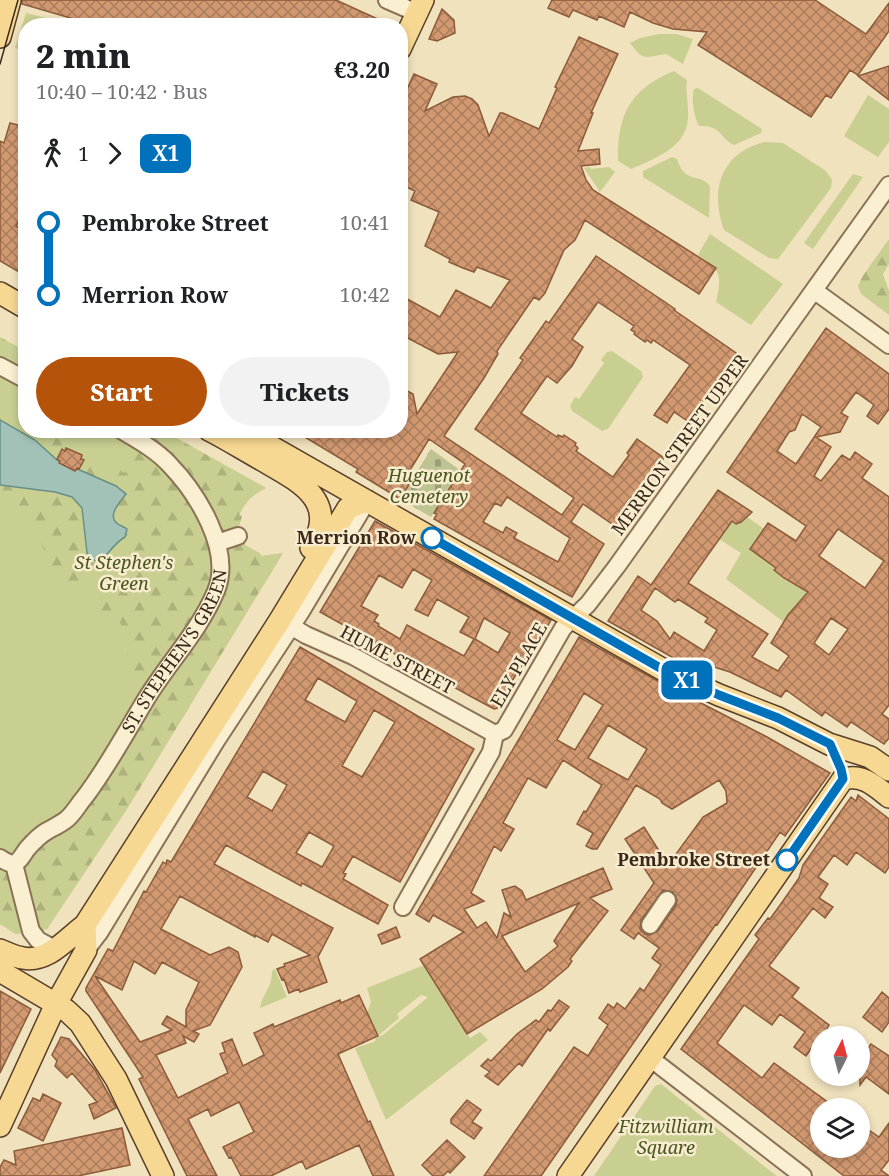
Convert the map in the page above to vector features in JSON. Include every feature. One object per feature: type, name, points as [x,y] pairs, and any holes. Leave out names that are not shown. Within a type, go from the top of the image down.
[{"type":"main road","points":[[0,37],[10,0]]},
{"type":"main road","points":[[408,32],[420,6]]},
{"type":"main road","points":[[0,293],[18,303]]},
{"type":"main road","points":[[223,438],[296,480],[312,494],[319,507],[320,531],[292,580],[285,619]]},
{"type":"main road","points":[[257,438],[662,669],[778,718],[830,744],[870,757],[889,770]]},
{"type":"main road","points":[[0,950],[24,959],[37,957],[52,952],[85,925],[285,619],[348,508],[367,501]]},
{"type":"main road","points":[[830,744],[843,779]]},
{"type":"main road","points":[[568,1176],[843,779],[853,777],[866,779],[889,797]]},
{"type":"main road","points":[[0,1126],[56,1004],[86,950],[85,925]]},
{"type":"main road","points":[[0,971],[75,1018],[116,1079],[163,1176]]},
{"type":"street","points":[[387,0],[420,6]]},
{"type":"street","name":"MERRION STREET UPPER","points":[[573,619],[588,604],[617,566],[889,185]]},
{"type":"street","points":[[815,291],[889,345]]},
{"type":"street","points":[[0,366],[18,376]]},
{"type":"street","name":"ST. STEPHEN'S GREEN","points":[[49,946],[38,940],[31,931],[7,861],[20,861],[27,849],[42,834],[62,823],[75,810],[148,696],[190,637],[217,589],[221,569],[217,543],[198,503],[170,464],[136,438]]},
{"type":"street","points":[[217,543],[238,536]]},
{"type":"street","points":[[86,950],[99,933],[216,741],[285,619]]},
{"type":"street","name":"HUME STREET","points":[[285,619],[495,734]]},
{"type":"street","name":"ELY PLACE","points":[[403,907],[491,752],[495,734],[504,730],[563,628],[573,619]]},
{"type":"street","points":[[650,925],[667,900]]},
{"type":"street","points":[[650,1058],[803,1176]]},
{"type":"green space","points":[[26,13],[46,18],[24,18]]},
{"type":"green space","points":[[659,34],[676,34],[693,39],[683,64],[666,54],[642,56],[630,43],[640,38]]},
{"type":"green space","points":[[674,71],[687,80],[686,128],[682,137],[668,151],[631,169],[618,161],[620,130],[624,117],[637,95],[659,78]]},
{"type":"green space","points":[[698,88],[762,129],[761,133],[734,145],[716,130],[699,126],[694,113],[693,98],[694,89]]},
{"type":"green space","points":[[868,95],[889,109],[889,142],[878,157],[844,136]]},
{"type":"green space","points":[[765,142],[783,143],[826,171],[832,180],[831,188],[778,259],[769,258],[724,230],[718,200],[719,187],[729,163],[750,147]]},
{"type":"green space","points":[[672,157],[677,159],[684,172],[710,186],[709,218],[643,177],[643,171]]},
{"type":"green space","points":[[590,167],[591,169],[609,167],[615,172],[600,192],[584,168]]},
{"type":"green space","points":[[853,174],[863,177],[813,249],[804,243]]},
{"type":"green space","points":[[710,234],[783,284],[751,325],[716,302],[718,274],[698,255]]},
{"type":"green space","points":[[889,239],[889,264],[883,274],[889,291],[889,315],[861,294],[858,286]]},
{"type":"green space","name":"St Stephen's Green","points":[[0,337],[18,347],[18,438],[177,438],[266,488],[253,496],[244,506],[239,515],[242,516],[239,526],[245,545],[261,556],[283,553],[127,809],[47,929],[16,934],[0,924]]},
{"type":"green space","points":[[0,337],[18,347],[18,376],[9,371],[0,386]]},
{"type":"green space","points":[[612,351],[641,371],[643,377],[608,429],[602,431],[572,411],[570,406],[575,397],[579,399],[604,363],[601,360],[607,352]]},
{"type":"green space","points":[[56,438],[125,473],[141,441],[135,438],[177,438],[266,488],[253,496],[244,506],[239,515],[242,516],[239,526],[245,545],[261,556],[283,553],[127,809],[47,929],[16,934],[0,924],[0,858],[19,868],[62,823],[138,702],[120,621],[100,613],[53,571],[38,535],[21,519],[0,507],[0,485],[55,492],[72,497],[82,508],[87,553],[106,557],[117,541],[123,526],[116,523],[114,515],[125,494],[116,486],[57,460],[35,440]],"holes":[[[120,544],[122,546],[114,570],[101,592],[89,602],[76,591],[80,583]]]},
{"type":"green space","name":"Huguenot Cemetery","points":[[431,449],[461,471],[431,517],[400,499]]},
{"type":"green space","points":[[746,516],[764,529],[757,553],[759,556],[776,567],[775,570],[784,579],[808,592],[788,615],[785,623],[726,579],[741,553],[719,539],[732,521],[736,524]]},
{"type":"green space","points":[[424,965],[470,1038],[480,1032],[488,1040],[386,1120],[355,1048],[374,1042],[428,997],[421,995],[397,1014],[399,1018],[378,1036],[367,1013],[371,1002],[367,988]]},
{"type":"green space","points":[[275,969],[287,997],[260,1008],[271,982],[272,971]]},
{"type":"green space","name":"Fitzwilliam Square","points":[[661,1084],[777,1176],[594,1176],[655,1086]]},
{"type":"water","points":[[0,420],[18,430],[18,438],[32,438],[57,460],[116,486],[126,494],[115,509],[113,517],[118,524],[127,529],[125,537],[99,562],[91,559],[87,553],[82,508],[72,497],[55,492],[0,485]]},
{"type":"building","points":[[22,0],[336,0],[375,18],[71,18],[22,4]]},
{"type":"building","points":[[552,0],[815,0],[866,34],[889,3],[889,31],[858,75],[850,70],[831,98],[826,95],[811,117],[698,45],[707,32],[673,29],[630,12],[624,27],[599,16],[597,20],[573,10],[569,17],[548,8]]},
{"type":"building","points":[[442,9],[454,20],[455,33],[437,41],[429,39]]},
{"type":"building","points":[[579,37],[618,54],[591,113],[593,113],[578,151],[599,149],[600,164],[581,166],[586,180],[593,190],[716,268],[699,294],[585,220],[575,240],[564,250],[545,293],[539,300],[534,297],[497,351],[498,354],[484,378],[444,436],[562,515],[574,498],[475,429],[523,360],[520,358],[546,321],[549,323],[596,256],[736,353],[689,422],[674,412],[667,423],[654,415],[690,365],[653,340],[651,343],[647,340],[645,342],[631,330],[634,326],[598,302],[572,339],[583,347],[572,366],[557,383],[547,376],[521,413],[557,437],[564,435],[576,443],[578,448],[576,451],[613,477],[637,439],[664,458],[615,526],[583,504],[571,522],[604,544],[572,597],[434,519],[437,514],[434,513],[465,464],[429,439],[407,475],[413,478],[400,499],[356,472],[358,469],[306,438],[408,438],[408,391],[413,394],[417,414],[458,352],[438,354],[408,338],[408,299],[440,317],[456,290],[491,308],[510,280],[477,267],[474,272],[463,268],[449,262],[450,259],[425,246],[439,212],[411,200],[415,191],[408,188],[408,87],[414,74],[437,84],[425,111],[453,97],[465,96],[478,105],[489,136],[500,113],[539,129],[557,88],[555,87]],"holes":[[[507,497],[570,538],[558,562],[514,538],[517,533],[506,527],[503,533],[483,522],[495,503],[501,506]]]},
{"type":"building","points":[[889,66],[889,100],[858,76]]},
{"type":"building","points":[[10,123],[18,125],[18,223],[16,226],[18,227],[18,271],[0,261],[0,141],[4,143]]},
{"type":"building","points":[[826,328],[889,374],[889,409],[878,424],[867,416],[874,405],[856,392],[841,413],[848,417],[840,432],[816,437],[831,447],[814,476],[821,481],[842,455],[850,460],[855,452],[872,464],[862,478],[889,497],[889,705],[882,714],[889,719],[889,738],[884,744],[851,722],[847,727],[825,712],[822,716],[786,690],[781,697],[730,672],[698,662],[693,669],[608,621],[638,576],[651,585],[718,490],[752,512],[741,522],[736,524],[732,521],[688,583],[768,634],[752,657],[778,671],[789,656],[771,643],[788,615],[808,592],[784,578],[774,570],[776,568],[750,549],[768,523],[796,541],[806,526],[727,472]],"holes":[[[802,414],[821,427],[796,464],[777,451],[789,432],[795,430]],[[838,529],[884,561],[865,588],[819,556]],[[655,588],[675,602],[678,599],[708,618],[705,622],[717,630],[704,651],[674,632],[670,639],[657,621],[641,610]],[[831,618],[848,629],[829,655],[814,643]]]},
{"type":"building","points":[[66,448],[82,455],[81,459],[84,460],[79,469],[75,471],[59,463],[57,459],[62,449],[65,451]]},
{"type":"building","points":[[375,521],[551,620],[532,653],[530,652],[508,685],[501,697],[502,703],[494,709],[320,612]],"holes":[[[413,569],[432,580],[415,610],[428,616],[437,599],[469,617],[460,632],[474,639],[464,656],[407,625],[400,639],[378,626],[379,624],[374,621],[378,615],[361,606],[379,575],[402,588]],[[484,618],[510,633],[498,653],[475,639]]]},
{"type":"building","points":[[579,637],[830,773],[785,836],[780,832],[541,1176],[484,1176],[574,1047],[588,1056],[608,1025],[599,1018],[608,1004],[614,1008],[617,1003],[625,1009],[640,988],[644,991],[661,965],[652,958],[659,948],[638,933],[634,939],[621,930],[654,883],[625,839],[644,827],[668,865],[703,817],[727,803],[726,791],[719,780],[672,809],[636,785],[597,849],[592,849],[586,846],[593,833],[577,824],[602,785],[563,760],[546,788],[528,778],[503,823],[514,829],[501,851],[494,846],[471,893],[484,901],[464,909],[477,928],[486,922],[497,938],[504,913],[511,917],[502,890],[515,886],[522,891],[526,900],[603,868],[612,889],[590,898],[608,911],[570,959],[572,961],[568,967],[542,989],[467,1034],[420,959],[464,932],[433,915],[429,922],[416,914]],"holes":[[[584,693],[603,705],[575,750],[557,740]],[[608,725],[647,749],[628,780],[588,758]],[[663,890],[673,892],[677,900],[676,905],[658,931],[650,935],[645,934],[640,929],[641,920]],[[579,903],[554,941],[558,946],[525,972],[502,936]]]},
{"type":"building","points":[[300,647],[474,749],[400,882],[353,856],[343,873],[346,874],[343,879],[388,905],[378,924],[226,845],[214,864],[333,928],[318,957],[327,982],[300,992],[299,989],[289,993],[277,969],[285,966],[284,964],[310,955],[272,934],[268,942],[255,935],[255,937],[180,896],[161,929],[210,955],[229,947],[238,952],[242,967],[210,1025],[193,1031],[199,1034],[194,1042],[183,1036],[186,1043],[156,1055],[178,1098],[228,1073],[220,1054],[225,1052],[222,1043],[232,1039],[243,1066],[264,1055],[254,1033],[273,1024],[274,1027],[340,1000],[341,1003],[359,995],[378,1036],[338,1054],[394,1176],[373,1176],[359,1145],[306,1169],[302,1161],[271,1176],[241,1176],[223,1147],[254,1132],[239,1102],[211,1116],[208,1109],[188,1119],[217,1176],[187,1176],[139,1079],[143,1077],[86,991],[108,949],[113,951],[144,891],[146,892],[163,862],[166,864],[167,860],[171,862]],"holes":[[[318,678],[357,701],[345,722],[305,700]],[[374,710],[395,722],[362,777],[342,766]],[[263,771],[287,785],[272,811],[247,797]],[[309,832],[334,846],[322,867],[296,853]],[[134,961],[155,974],[162,962],[199,982],[186,1010],[186,1027],[167,1016],[162,1024],[172,1030],[140,1042],[95,976],[122,990]]]},
{"type":"building","points":[[858,795],[889,819],[889,867],[885,873],[856,852],[847,865],[834,855],[818,877],[828,884],[819,898],[833,907],[825,918],[813,908],[769,966],[799,988],[792,997],[829,1025],[810,1026],[810,1050],[806,1056],[794,1047],[805,1032],[780,1014],[772,1025],[744,1005],[717,1043],[762,1078],[774,1063],[822,1098],[810,1098],[810,1150],[681,1049],[759,939],[755,935],[768,918],[770,919],[799,878],[803,865],[851,797],[856,801]]},
{"type":"building","points":[[396,927],[400,937],[382,944],[378,935]]},
{"type":"building","points":[[0,991],[31,1009],[0,1073]]},
{"type":"building","points":[[882,992],[889,998],[889,1022],[882,1032],[863,1017]]},
{"type":"building","points":[[559,1000],[569,1007],[550,1031],[548,1029],[522,1066],[519,1063],[498,1085],[485,1076],[490,1072],[481,1066],[488,1059],[491,1061],[517,1034],[536,1020],[539,1022]]},
{"type":"building","points":[[61,1037],[69,1039],[95,1070],[116,1108],[94,1119],[89,1105],[97,1102],[72,1073],[67,1078],[55,1066],[57,1061],[52,1055]]},
{"type":"building","points":[[870,1045],[889,1056],[889,1094],[870,1080]]},
{"type":"building","points":[[43,1094],[61,1103],[43,1141],[18,1128],[33,1098],[40,1101]]},
{"type":"building","points":[[467,1100],[481,1110],[472,1122],[482,1128],[474,1139],[451,1123],[451,1119]]},
{"type":"building","points":[[889,1123],[889,1160],[881,1170],[889,1176],[844,1176],[821,1158],[870,1158],[870,1131],[879,1137]]},
{"type":"building","points":[[122,1128],[130,1165],[78,1176],[0,1176],[0,1167],[4,1160],[16,1165],[14,1151]]},
{"type":"building","points":[[447,1140],[465,1157],[450,1173],[448,1171],[443,1176],[433,1176],[422,1165]]},
{"type":"tram line","points":[[0,64],[18,0]]},
{"type":"bus line","name":"X1","points":[[432,538],[662,669],[778,718],[830,744],[843,779],[787,860]]},
{"type":"place","name":"Merrion Row","points":[[432,538]]},
{"type":"place","name":"Pembroke Street","points":[[787,860]]}]
